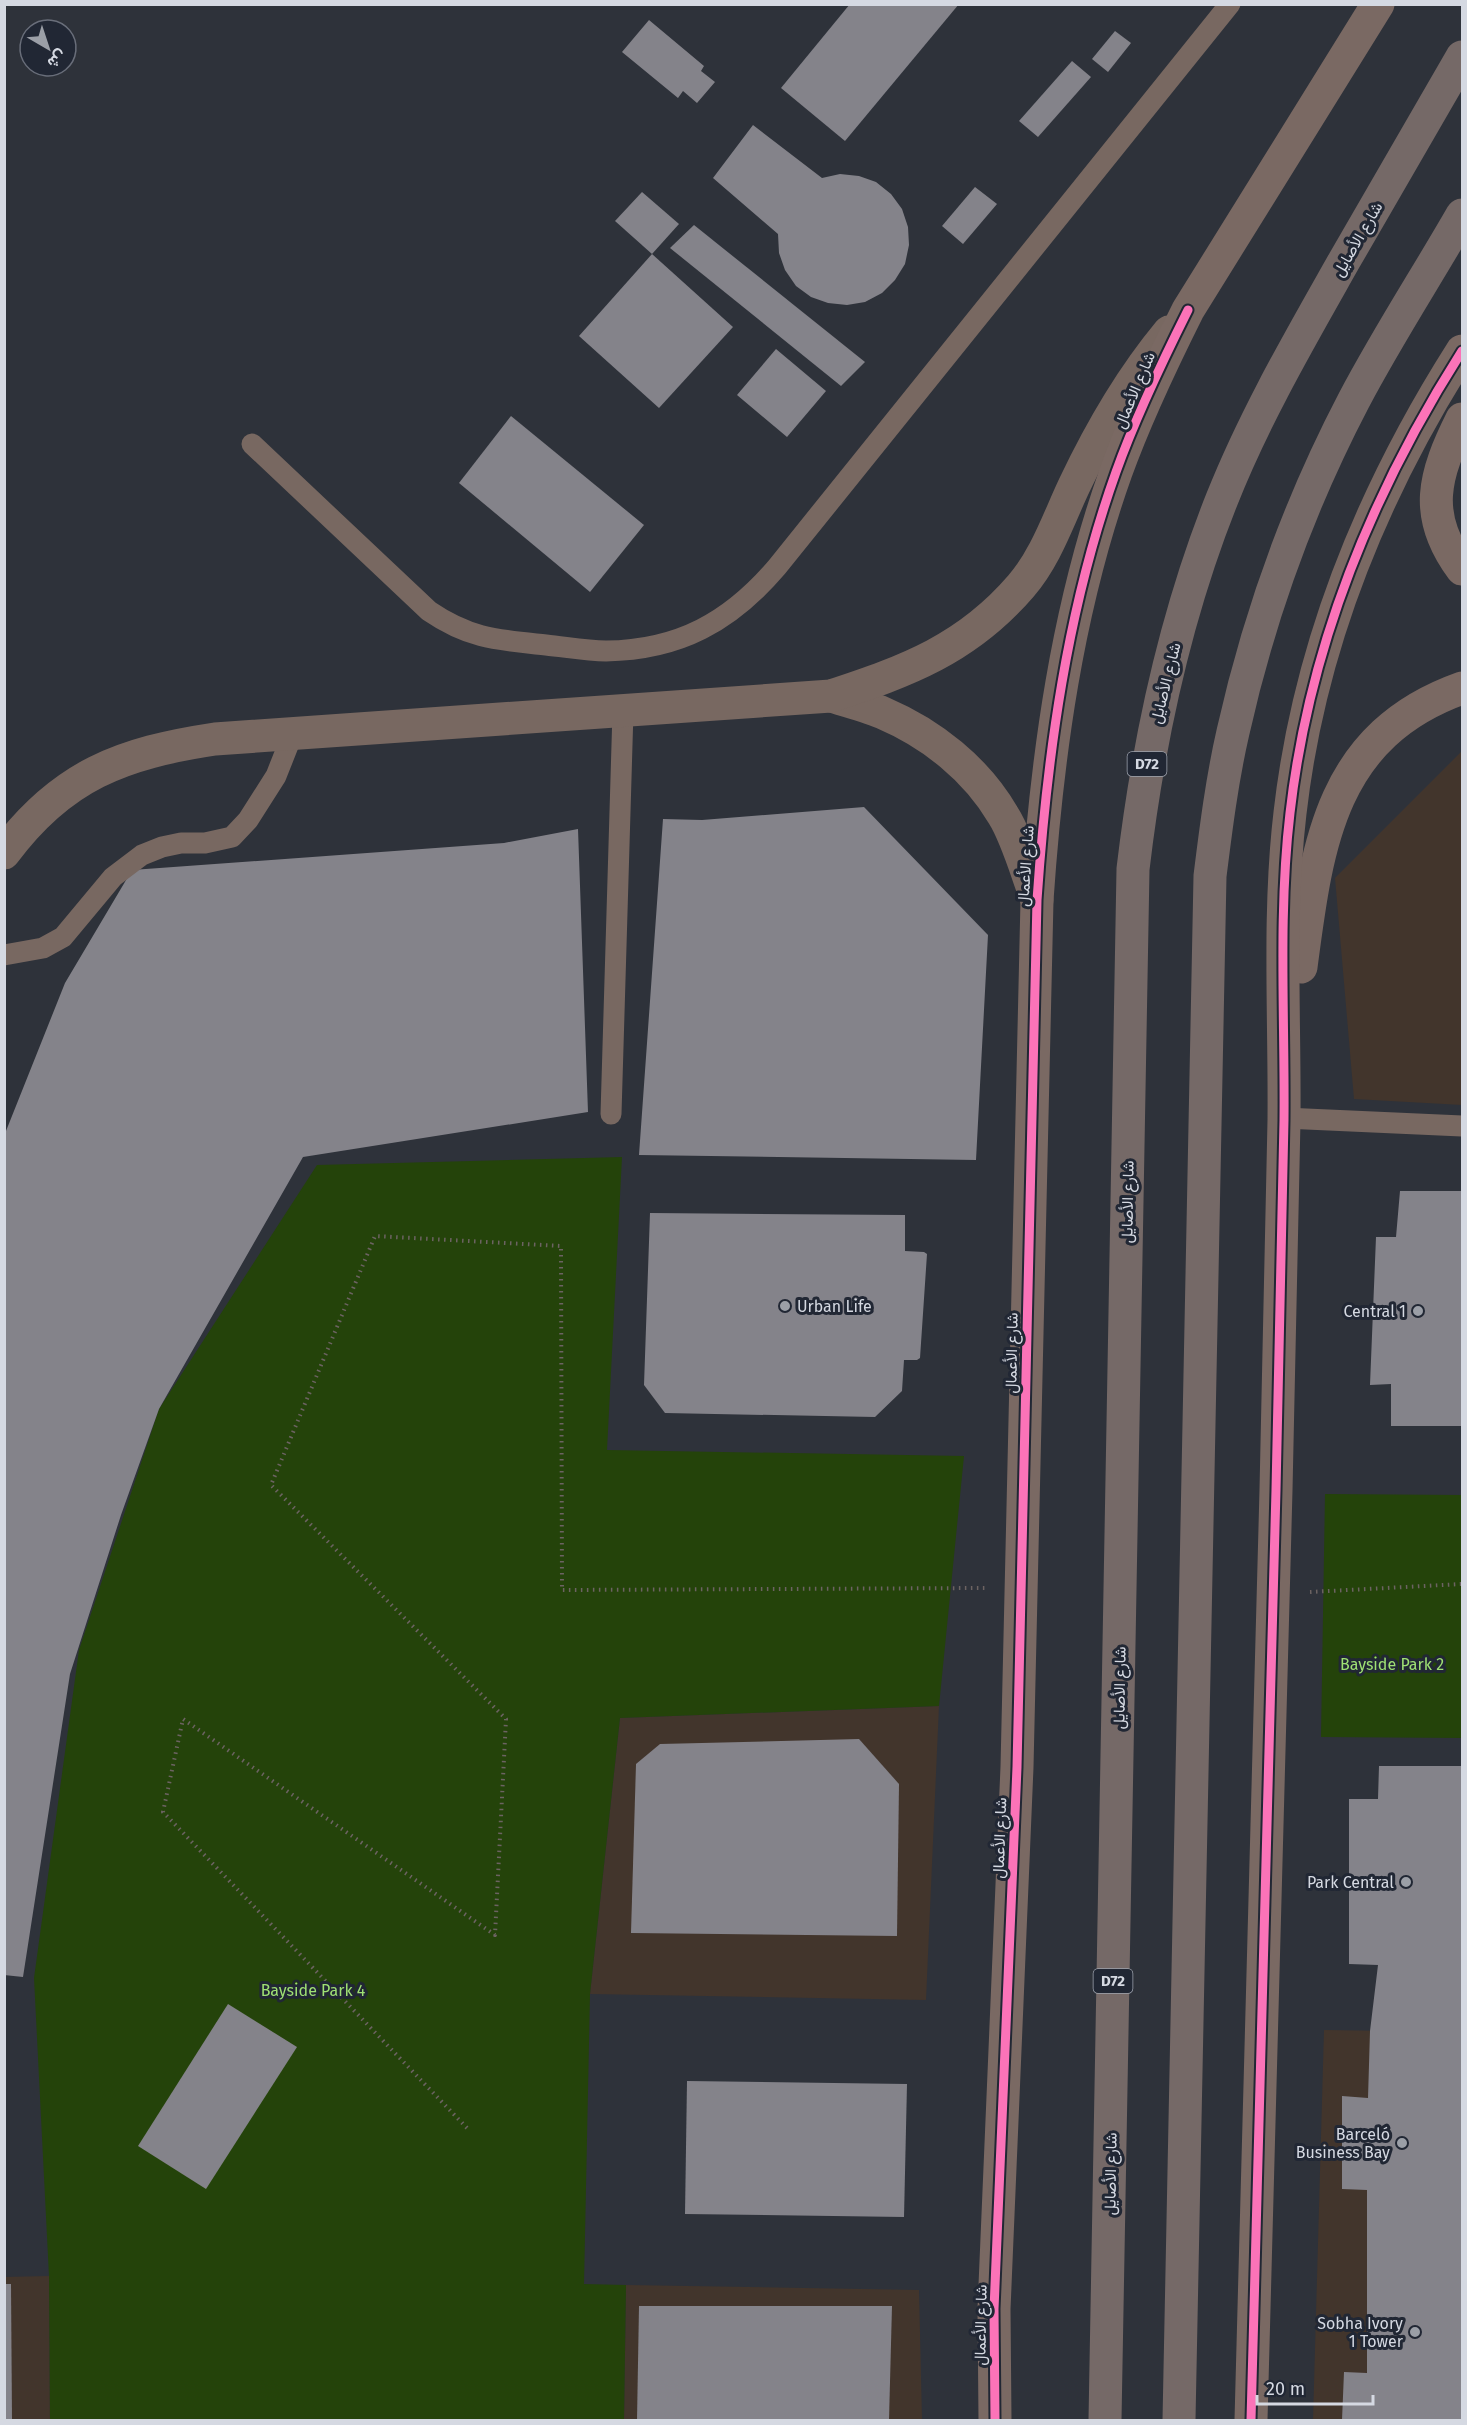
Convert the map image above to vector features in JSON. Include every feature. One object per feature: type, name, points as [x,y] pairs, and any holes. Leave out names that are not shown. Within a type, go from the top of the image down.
[{"type":"main road","name":"شارع الأصايل","points":[[1105,2421],[1133,869],[1142,793],[1155,718],[1173,644],[1222,499],[1287,361],[1462,57]]},
{"type":"main road","points":[[1179,2421],[1195,1519],[1211,864],[1228,754],[1249,664],[1270,596],[1295,528],[1323,462],[1355,398],[1462,215]]},
{"type":"street","name":"شارع الأعمال","points":[[995,2421],[994,2309],[1017,1767],[1037,900],[1052,741],[1065,663],[1098,528],[1120,461],[1161,363],[1188,310],[1378,4]]},
{"type":"street","points":[[4,853],[22,829],[54,800],[89,775],[129,757],[171,746],[293,733],[831,696],[886,678],[937,656],[983,624],[1022,585],[1052,538],[1096,441],[1122,394],[1188,310]]},
{"type":"street","points":[[1251,2421],[1265,2013],[1284,1118],[1284,888],[1290,814],[1301,740],[1318,667],[1340,596],[1367,526],[1400,459],[1462,351]]},
{"type":"street","points":[[1456,433],[1436,484],[1438,519],[1449,552],[1462,569]]},
{"type":"street","points":[[1284,1039],[1299,981],[1320,848],[1341,791],[1357,764],[1381,736],[1409,713],[1462,688]]},
{"type":"street","points":[[831,696],[882,712],[911,726],[939,744],[964,765],[986,789],[1004,816],[1037,900]]},
{"type":"lane","points":[[252,444],[429,611],[471,634],[495,640],[603,651],[636,649],[669,642],[700,631],[729,614],[755,593],[777,567],[1230,4]]},
{"type":"lane","points":[[611,1114],[623,711]]},
{"type":"lane","points":[[4,955],[54,944],[76,923],[113,877],[142,855],[181,843],[205,843],[232,837],[248,820],[276,776],[293,733]]},
{"type":"lane","points":[[1284,1118],[1462,1126]]},
{"type":"path","points":[[466,2128],[162,1812],[183,1719],[495,1935],[506,1719],[271,1485],[375,1236],[561,1246],[561,1590],[951,1587]]},
{"type":"path","points":[[1324,1592],[1462,1584]]},
{"type":"shaded area","points":[[1462,751],[1462,1105],[1354,1099],[1335,878]]},
{"type":"shaded area","points":[[939,1706],[926,2000],[590,1994],[620,1718]]},
{"type":"shaded area","points":[[1324,2030],[1462,2032],[1462,2420],[1313,2420]]},
{"type":"shaded area","points":[[49,2276],[50,2420],[5,2420],[4,2277]]},
{"type":"shaded area","points":[[626,2285],[919,2290],[922,2420],[624,2420]]},
{"type":"green space","name":"Bayside Park 4","points":[[622,1157],[607,1450],[964,1456],[939,1706],[620,1718],[590,1994],[584,2284],[626,2285],[624,2420],[50,2420],[49,2276],[34,1978],[79,1650],[159,1409],[317,1165]]},
{"type":"green space","name":"Bayside Park 2","points":[[1325,1494],[1462,1495],[1462,1738],[1321,1737]]},
{"type":"building","points":[[850,4],[959,4],[845,141],[781,88]]},
{"type":"building","points":[[649,20],[704,66],[701,71],[715,82],[697,103],[683,91],[678,98],[622,52]]},
{"type":"building","points":[[1115,31],[1131,43],[1108,72],[1092,59]]},
{"type":"building","points":[[1072,61],[1091,77],[1038,137],[1019,121]]},
{"type":"building","points":[[753,125],[822,178],[840,174],[859,176],[876,182],[891,194],[902,209],[908,227],[909,245],[905,264],[895,280],[882,293],[865,302],[847,305],[828,303],[811,297],[796,286],[785,270],[779,253],[778,234],[713,178]]},
{"type":"building","points":[[975,187],[997,204],[963,244],[942,226]]},
{"type":"building","points":[[642,192],[679,224],[652,254],[615,221]]},
{"type":"building","points":[[694,225],[865,362],[841,386],[670,248]]},
{"type":"building","points":[[652,254],[733,327],[659,408],[579,336]]},
{"type":"building","points":[[776,349],[826,391],[787,437],[737,395]]},
{"type":"building","points":[[511,416],[644,525],[590,592],[459,483]]},
{"type":"building","points":[[864,807],[988,935],[976,1160],[639,1155],[663,819],[702,820]]},
{"type":"building","points":[[578,829],[588,1112],[303,1157],[159,1409],[121,1515],[70,1674],[23,1977],[4,1975],[4,1136],[65,983],[132,870],[504,843]]},
{"type":"building","name":"Central 1","points":[[1400,1191],[1462,1191],[1462,1426],[1391,1426],[1391,1384],[1370,1385],[1376,1237],[1396,1237]]},
{"type":"building","name":"Urban Life","points":[[650,1213],[905,1215],[905,1251],[927,1254],[920,1358],[904,1360],[902,1391],[875,1417],[665,1413],[644,1385]]},
{"type":"building","points":[[859,1739],[899,1784],[897,1936],[631,1933],[636,1764],[660,1744]]},
{"type":"building","points":[[1379,1766],[1462,1766],[1462,2420],[1342,2420],[1344,2372],[1367,2373],[1367,2190],[1342,2189],[1342,2096],[1368,2098],[1370,2031],[1378,1965],[1349,1964],[1349,1799],[1378,1799]]},
{"type":"building","points":[[228,2004],[297,2047],[206,2189],[138,2146]]},
{"type":"building","points":[[687,2081],[907,2084],[904,2217],[685,2214]]},
{"type":"building","points":[[4,2284],[11,2284],[12,2420],[4,2420]]},
{"type":"building","points":[[639,2306],[892,2306],[889,2420],[637,2420]]},
{"type":"cycle path","points":[[995,2420],[994,2309],[1017,1767],[1037,900],[1041,846],[1053,737],[1084,576],[1124,451],[1188,310]]},
{"type":"cycle path","points":[[1251,2420],[1259,2188],[1281,1258],[1284,1120],[1283,928],[1286,851],[1299,751],[1312,690],[1329,631],[1373,515],[1400,459],[1462,351]]},
{"type":"place","name":"Urban Life","points":[[785,1306]]},
{"type":"place","name":"Central 1","points":[[1418,1311]]},
{"type":"place","name":"Park Central","points":[[1406,1882]]},
{"type":"place","name":"Barceló Business Bay","points":[[1402,2143]]},
{"type":"place","name":"Sobha Ivory 1 Tower","points":[[1415,2332]]}]
